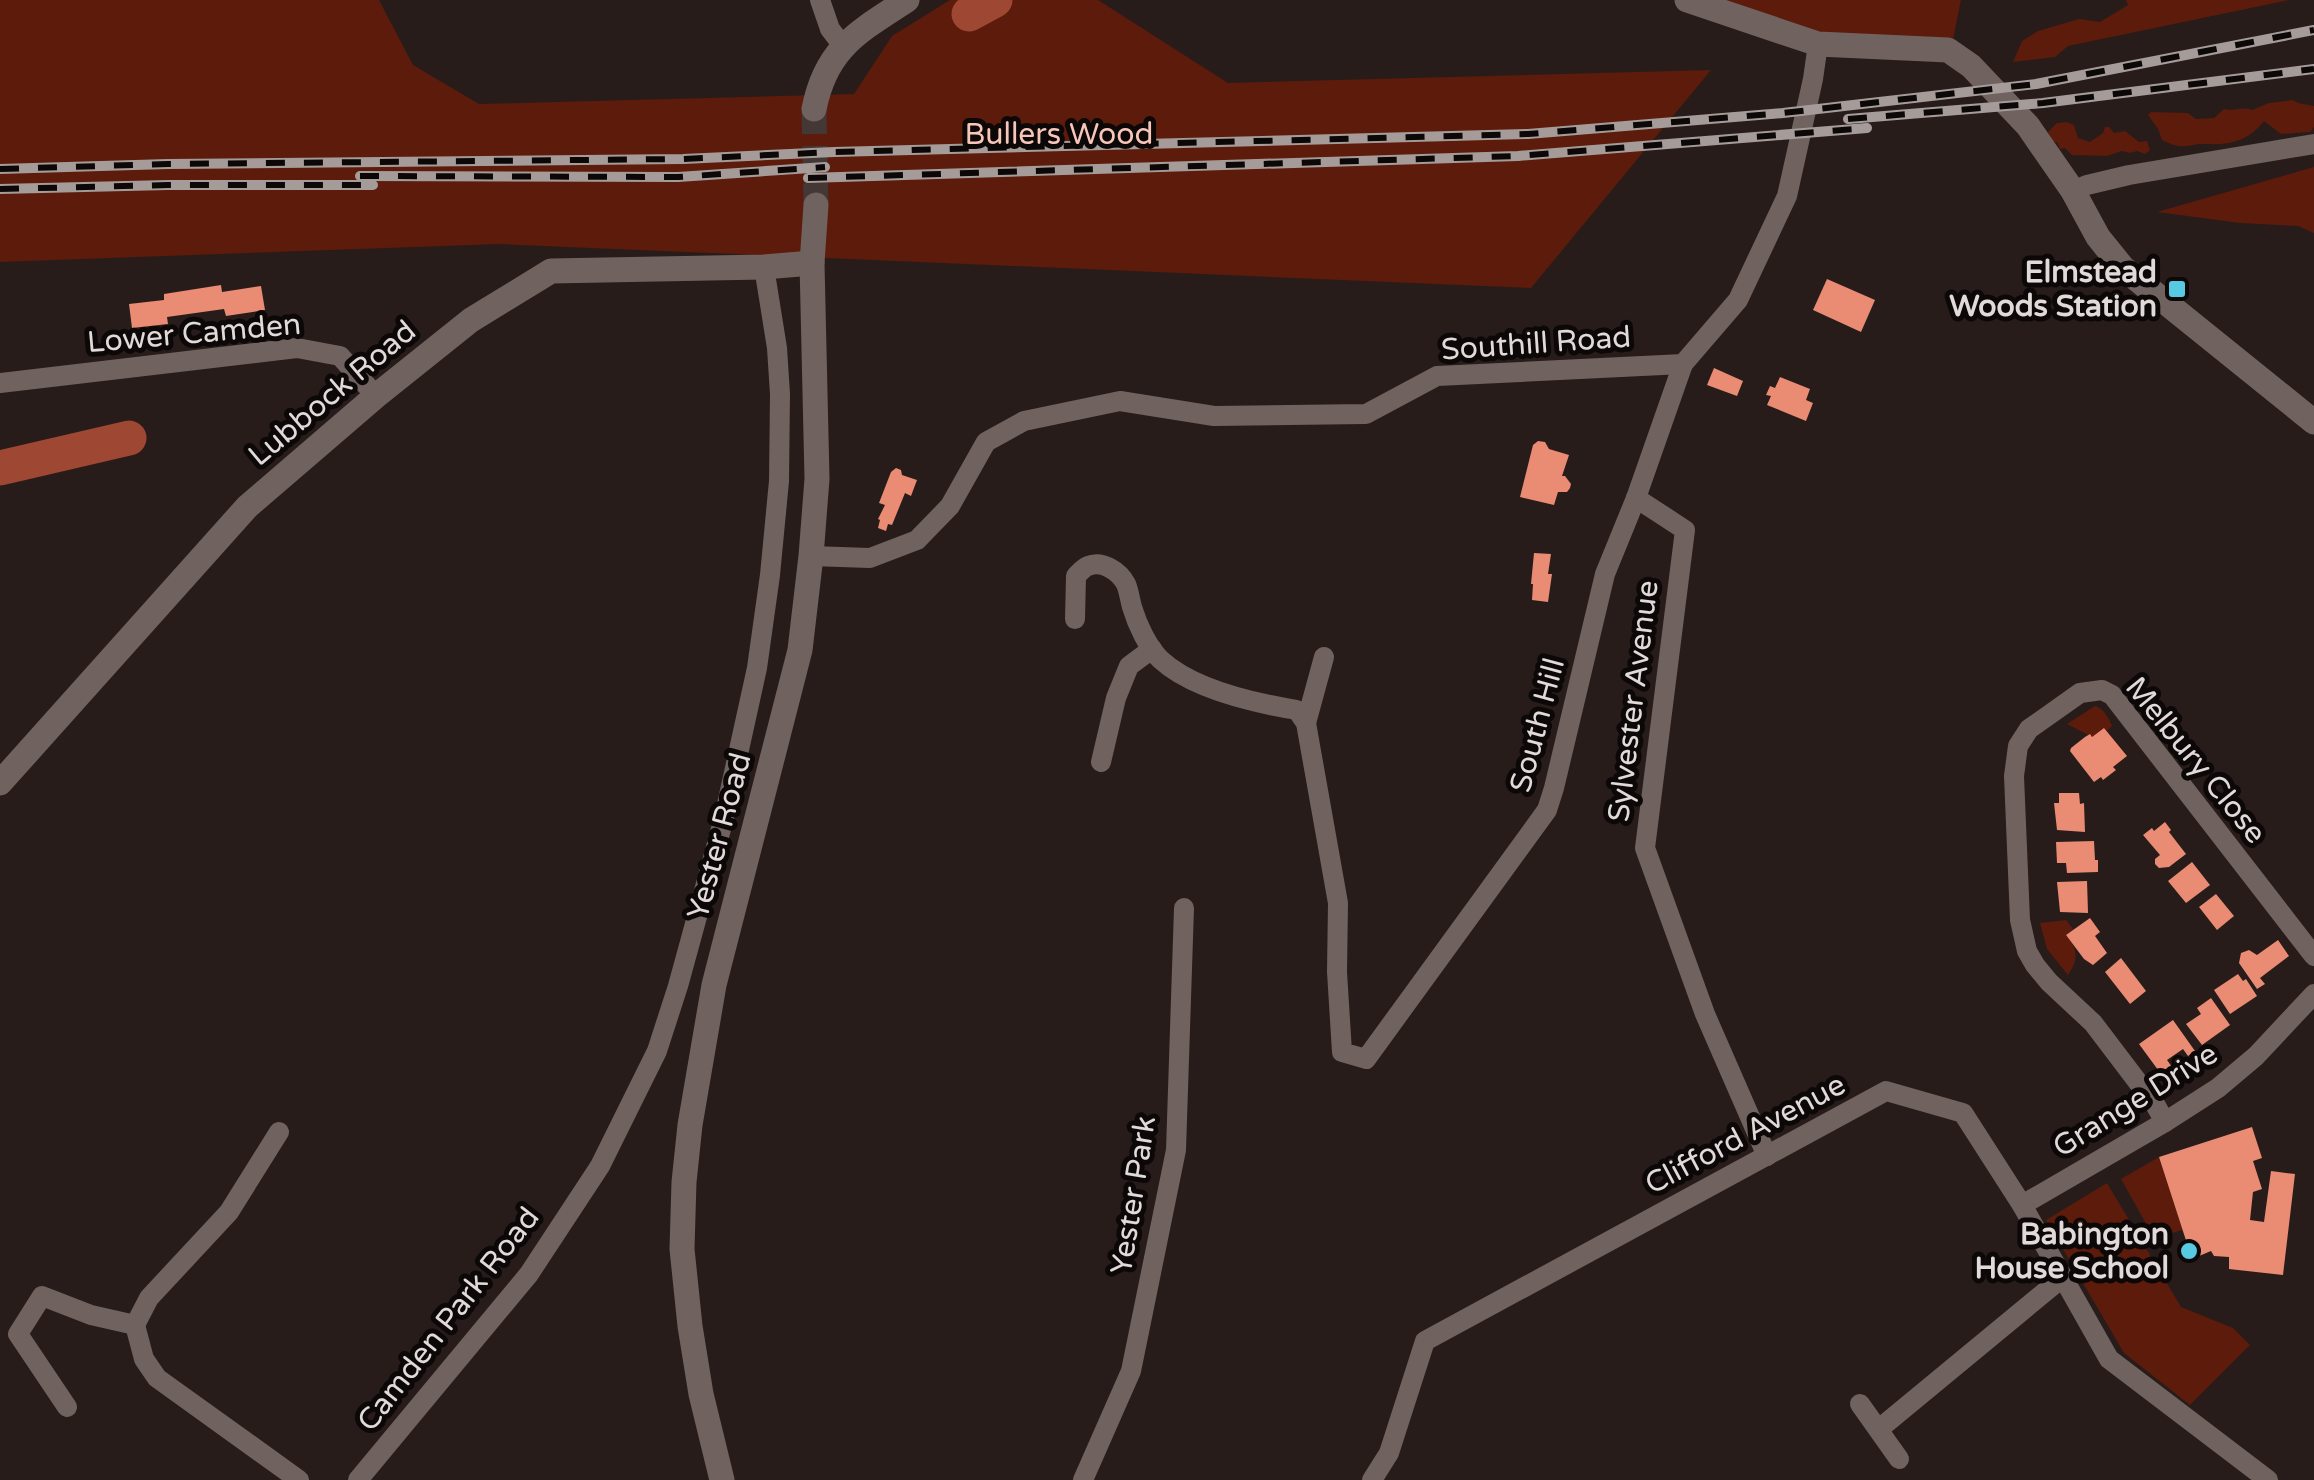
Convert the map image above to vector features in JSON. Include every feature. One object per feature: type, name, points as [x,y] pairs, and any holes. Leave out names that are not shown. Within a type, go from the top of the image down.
[{"type":"street","points":[[820,0],[830,29],[843,46]]},
{"type":"street","points":[[814,109],[827,67],[843,46],[908,0]]},
{"type":"street","points":[[1687,0],[1818,44],[1948,50],[1971,66],[2028,126],[2073,191],[2098,237],[2123,268],[2314,422]]},
{"type":"street","points":[[1684,364],[1738,300],[1787,196],[1818,44]]},
{"type":"street","points":[[2073,191],[2129,175],[2314,144]]},
{"type":"street","name":"Yester Road","points":[[722,1480],[701,1394],[690,1326],[682,1249],[684,1182],[714,985],[800,650],[817,479],[812,262],[816,205]]},
{"type":"street","name":"Lubbock Road","points":[[0,783],[247,506],[471,320],[551,271],[764,267],[812,262]]},
{"type":"street","name":"Camden Park Road","points":[[358,1480],[529,1274],[600,1166],[657,1051],[724,818],[757,668],[770,574],[780,394],[764,267]]},
{"type":"street","name":"Lower Camden","points":[[0,383],[297,348],[340,356],[376,396]]},
{"type":"street","name":"South Hill","points":[[1306,722],[1338,902],[1342,1052],[1366,1059],[1547,810],[1605,574],[1684,364]]},
{"type":"street","name":"Southill Road","points":[[811,556],[870,558],[918,540],[950,506],[986,442],[1024,420],[1120,401],[1214,416],[1366,414],[1437,376],[1684,364]]},
{"type":"street","name":"Sylvester Avenue","points":[[1636,498],[1685,530],[1645,848],[1705,1014],[1768,1156]]},
{"type":"street","points":[[1075,619],[1076,576],[1088,566],[1103,564],[1126,584],[1132,610],[1158,658],[1181,675],[1224,693],[1297,710],[1306,722]]},
{"type":"street","points":[[1101,762],[1116,698],[1129,666],[1152,649]]},
{"type":"street","points":[[1306,722],[1324,658]]},
{"type":"street","name":"Melbury Close","points":[[2165,1122],[2093,1023],[2049,982],[2027,951],[2020,920],[2014,776],[2016,753],[2029,730],[2080,694],[2102,690],[2112,695],[2314,956]]},
{"type":"street","name":"Yester Park","points":[[1083,1480],[1131,1371],[1176,1150],[1184,908]]},
{"type":"street","name":"Grange Drive","points":[[2022,1205],[2234,1077],[2314,994]]},
{"type":"street","name":"Clifford Avenue","points":[[1372,1480],[1389,1454],[1424,1341],[1886,1091],[1963,1113],[2022,1205],[2109,1359],[2268,1480]]},
{"type":"street","points":[[280,1132],[229,1212],[149,1298],[135,1325],[144,1359],[157,1378],[299,1480]]},
{"type":"street","points":[[1879,1429],[2063,1277]]},
{"type":"street","points":[[67,1407],[18,1334],[42,1296],[135,1325]]},
{"type":"street","points":[[1860,1404],[1898,1459]]},
{"type":"green space","name":"Bullers Wood","points":[[0,0],[379,0],[413,65],[479,104],[854,94],[892,36],[950,0],[1098,0],[1228,83],[1711,70],[1531,288],[498,244],[0,262]]},
{"type":"green space","points":[[1722,0],[1961,0],[1953,39],[1819,35]]},
{"type":"green space","points":[[2126,0],[2289,0],[2068,46],[2055,57],[2013,62],[2022,41],[2038,31],[2079,19],[2100,22],[2128,5]]},
{"type":"green space","points":[[2293,100],[2314,106],[2314,127],[2310,132],[2281,134],[2264,121],[2245,137],[2224,144],[2170,144],[2162,140],[2148,115],[2188,113],[2196,119],[2214,118],[2224,109],[2252,110]]},
{"type":"green space","points":[[2057,123],[2074,125],[2078,138],[2090,142],[2109,127],[2114,133],[2125,131],[2139,142],[2147,141],[2150,150],[2145,154],[2122,151],[2107,156],[2072,155],[2065,148],[2060,149],[2048,132]]},
{"type":"green space","points":[[2314,167],[2314,233],[2298,226],[2157,212]]},
{"type":"green space","points":[[2095,706],[2111,723],[2107,731],[2104,728],[2092,737],[2067,724]]},
{"type":"green space","points":[[2066,920],[2073,929],[2066,935],[2076,955],[2068,975],[2047,949],[2040,923]]},
{"type":"green space","points":[[2159,1157],[2183,1230],[2154,1238],[2121,1179]]},
{"type":"green space","points":[[2107,1183],[2181,1307],[2233,1328],[2250,1345],[2190,1405],[2124,1353],[2046,1220]]},
{"type":"building","points":[[1827,279],[1875,300],[1861,332],[1813,310]]},
{"type":"building","points":[[221,285],[222,292],[261,286],[265,310],[226,316],[224,309],[167,317],[168,324],[132,328],[129,304],[164,300],[164,294]]},
{"type":"building","points":[[1714,368],[1743,381],[1737,396],[1707,385]]},
{"type":"building","points":[[1780,377],[1810,389],[1806,400],[1813,403],[1806,421],[1767,405],[1770,386],[1775,388]]},
{"type":"building","points":[[1538,441],[1569,455],[1562,476],[1571,484],[1570,488],[1558,492],[1554,505],[1520,497],[1533,445]]},
{"type":"building","points":[[896,468],[902,475],[917,480],[911,496],[905,493],[886,531],[878,528],[885,505],[879,503]]},
{"type":"building","points":[[1534,553],[1551,554],[1548,602],[1532,600]]},
{"type":"building","points":[[2104,728],[2127,756],[2113,767],[2116,770],[2094,782],[2070,751],[2085,737]]},
{"type":"building","points":[[2059,793],[2079,793],[2080,804],[2084,803],[2085,832],[2057,830],[2054,803],[2059,803]]},
{"type":"building","points":[[2165,822],[2186,854],[2169,867],[2159,868],[2155,859],[2160,855],[2143,835]]},
{"type":"building","points":[[2094,841],[2098,872],[2067,873],[2066,863],[2057,863],[2056,842]]},
{"type":"building","points":[[2192,862],[2210,885],[2186,903],[2168,881]]},
{"type":"building","points":[[2087,881],[2088,913],[2060,912],[2057,882]]},
{"type":"building","points":[[2216,894],[2234,916],[2217,930],[2199,907]]},
{"type":"building","points":[[2090,918],[2100,932],[2095,936],[2107,953],[2093,965],[2066,935]]},
{"type":"building","points":[[2278,940],[2289,956],[2260,978],[2265,984],[2257,989],[2239,963],[2241,953],[2249,950],[2257,955]]},
{"type":"building","points":[[2121,958],[2146,991],[2130,1004],[2105,972]]},
{"type":"building","points":[[2238,974],[2257,996],[2230,1014],[2214,990]]},
{"type":"building","points":[[2211,998],[2230,1025],[2202,1045],[2186,1024],[2201,1014],[2197,1008]]},
{"type":"building","points":[[2173,1020],[2195,1051],[2188,1056],[2183,1049],[2167,1060],[2172,1067],[2161,1074],[2139,1044]]},
{"type":"building","points":[[2252,1127],[2262,1158],[2253,1161],[2262,1189],[2253,1192],[2250,1220],[2264,1222],[2271,1171],[2295,1174],[2283,1275],[2229,1269],[2229,1257],[2214,1256],[2211,1251],[2192,1259],[2159,1157]]},
{"type":"waterway","points":[[969,14],[995,0]]},
{"type":"waterway","points":[[0,468],[129,438]]},
{"type":"tunnel","points":[[814,109],[816,205]]},
{"type":"railway","points":[[0,169],[683,159],[1528,134],[1783,113],[2036,84],[2314,30]]},
{"type":"railway","points":[[1848,119],[2043,103],[2314,69]]},
{"type":"railway","points":[[808,178],[1518,156],[1867,128]]},
{"type":"railway","points":[[360,176],[678,177],[825,167]]},
{"type":"railway","points":[[0,189],[373,185]]},
{"type":"place","name":"Elmstead Woods Station","points":[[2177,289]]},
{"type":"place","name":"Babington House School","points":[[2189,1251]]}]
